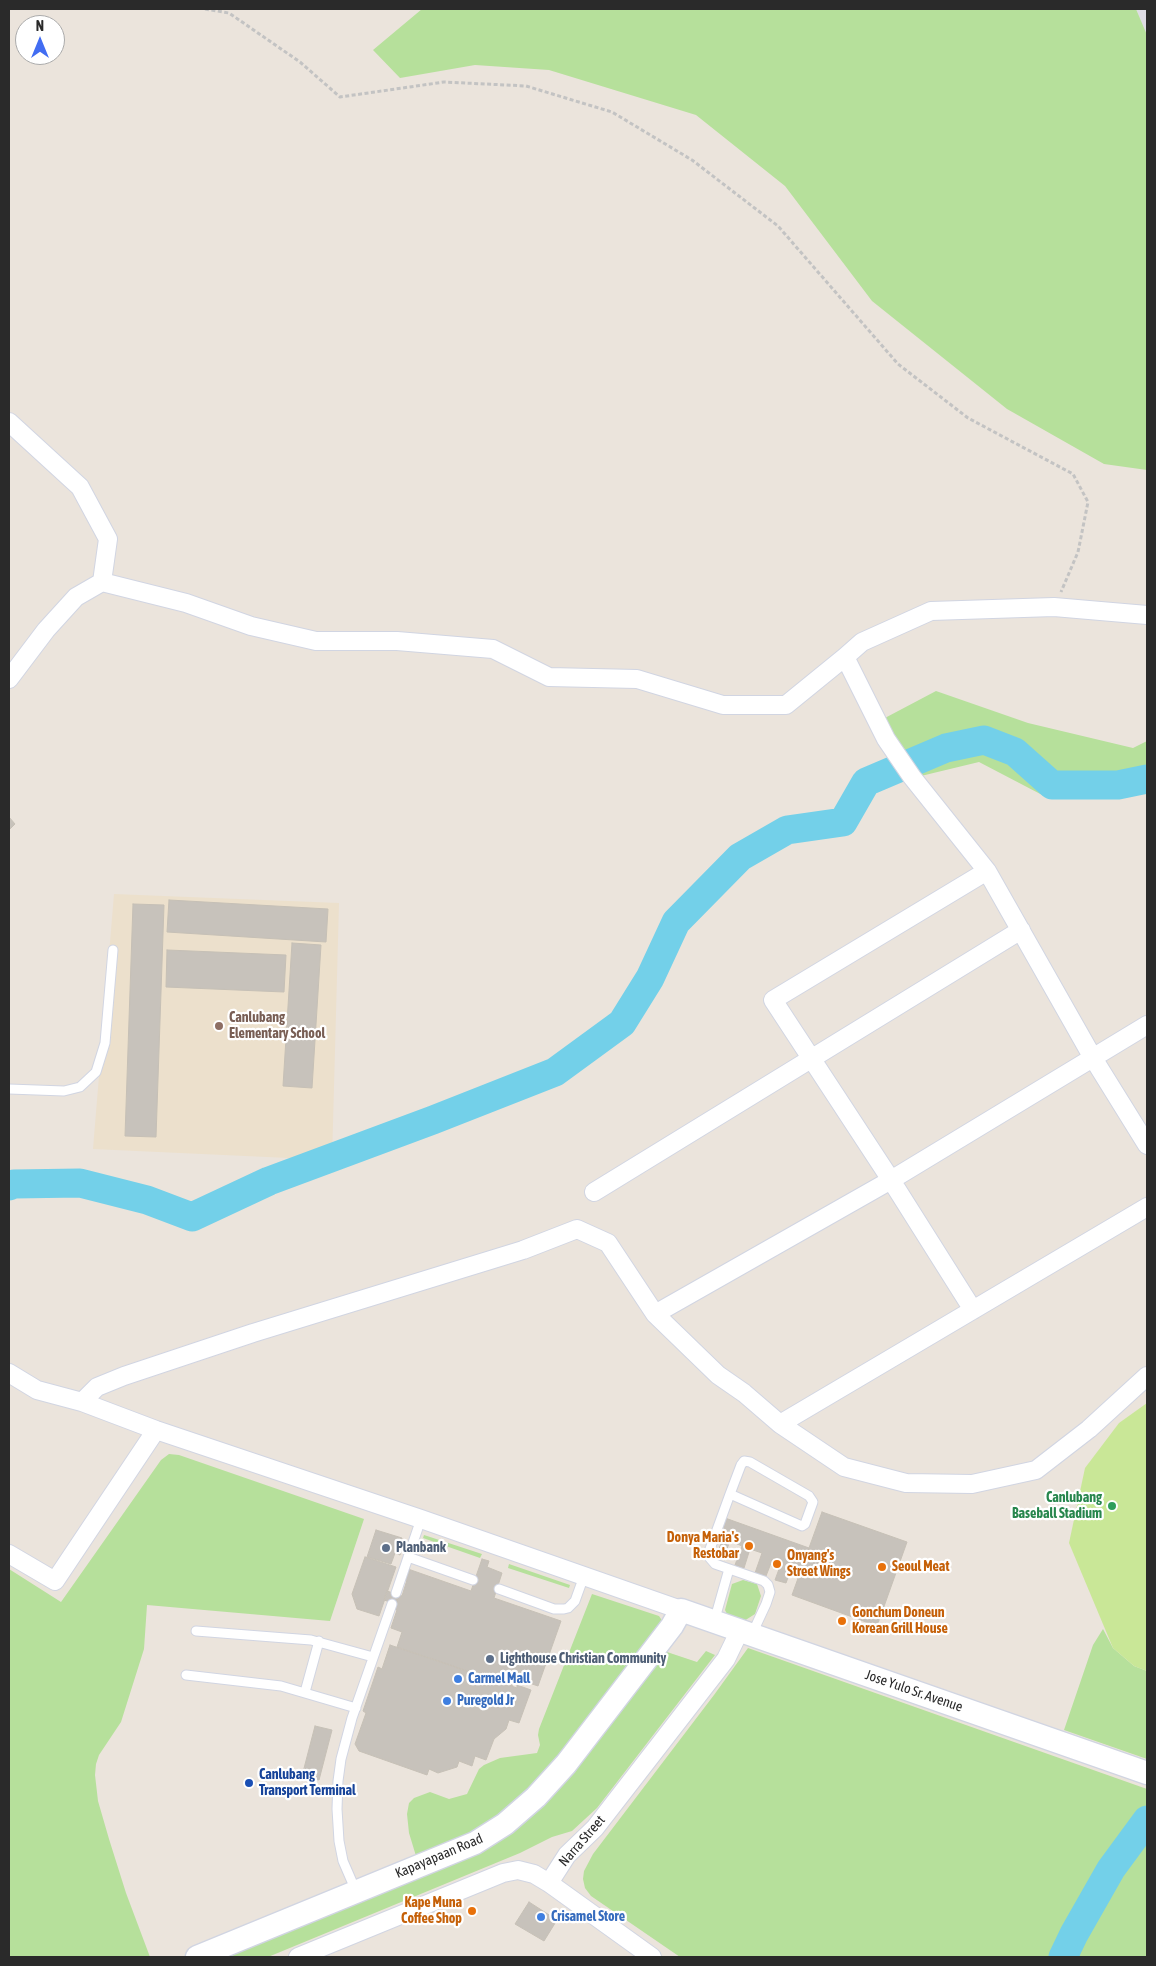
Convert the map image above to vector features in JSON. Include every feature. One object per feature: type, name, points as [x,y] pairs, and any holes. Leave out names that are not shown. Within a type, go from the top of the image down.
[{"type":"street","points":[[9,422],[80,487],[108,539],[102,582]]},
{"type":"street","points":[[9,679],[46,630],[76,597],[102,582],[186,604],[251,626],[316,641],[397,641],[493,649],[549,677],[637,679],[723,704],[786,705],[862,642],[931,611],[1054,607],[1147,615]]},
{"type":"street","points":[[845,657],[886,738],[912,777],[988,871],[1094,1058],[1147,1145]]},
{"type":"street","points":[[973,1310],[891,1180],[773,1000],[988,871]]},
{"type":"street","points":[[594,1192],[1021,930]]},
{"type":"street","points":[[655,1314],[891,1180],[1147,1025]]},
{"type":"street","points":[[780,1424],[1147,1207]]},
{"type":"street","points":[[82,1402],[98,1387],[124,1376],[253,1333],[523,1250],[577,1229],[608,1243],[655,1314],[718,1375],[744,1393],[780,1424],[844,1467],[906,1483],[972,1484],[1036,1470],[1089,1429],[1147,1376]]},
{"type":"street","points":[[9,1373],[37,1390],[82,1402],[156,1430],[421,1519],[681,1610]]},
{"type":"street","points":[[9,1554],[55,1581],[156,1430]]},
{"type":"street","name":"Jose Yulo Sr. Avenue","points":[[681,1610],[1138,1770]]},
{"type":"street","name":"Kapayapaan Road","points":[[197,1957],[475,1843],[505,1824],[550,1782],[566,1764],[672,1626],[681,1610]]},
{"type":"street","name":"Narra Street","points":[[549,1883],[567,1855],[595,1828],[746,1632]]},
{"type":"street","points":[[298,1957],[503,1874],[518,1870],[526,1871],[549,1883],[652,1957]]},
{"type":"lane","points":[[9,1089],[64,1091],[80,1086],[96,1072],[105,1043],[113,950]]},
{"type":"lane","points":[[730,1494],[802,1526],[806,1524],[813,1505],[809,1496],[745,1461],[741,1465],[730,1494],[709,1553],[715,1564],[764,1581],[768,1585],[770,1592],[766,1604],[746,1632]]},
{"type":"lane","points":[[396,1593],[421,1519]]},
{"type":"lane","points":[[408,1556],[473,1580]]},
{"type":"lane","points":[[714,1622],[729,1569]]},
{"type":"lane","points":[[499,1589],[554,1608],[564,1609],[575,1602],[584,1576]]},
{"type":"lane","points":[[356,1891],[341,1851],[337,1809],[341,1759],[356,1708],[392,1604]]},
{"type":"lane","points":[[196,1631],[320,1641],[374,1657]]},
{"type":"lane","points":[[305,1692],[320,1641]]},
{"type":"lane","points":[[186,1675],[263,1684],[305,1692],[356,1708]]},
{"type":"path","points":[[205,9],[230,13],[300,62],[340,97],[444,82],[526,86],[612,112],[692,160],[778,226],[898,364],[968,418],[1073,474],[1088,502],[1078,552],[1054,607]]},
{"type":"shaded area","points":[[1136,9],[1147,9],[1147,35]]},
{"type":"shaded area","name":"Canlubang Elementary School","points":[[114,894],[339,903],[332,1160],[93,1149]]},
{"type":"green space","points":[[422,9],[1136,9],[1147,35],[1147,470],[1104,464],[1007,409],[872,301],[785,186],[696,115],[549,70],[475,65],[400,78],[373,50]]},
{"type":"green space","points":[[936,691],[1028,723],[1133,748],[1147,741],[1147,794],[1046,797],[979,762],[921,776],[883,719]]},
{"type":"green space","name":"Canlubang Baseball Stadium","points":[[1147,1403],[1147,1671],[1134,1666],[1113,1648],[1069,1543],[1085,1468],[1119,1423]]},
{"type":"green space","points":[[169,1454],[179,1455],[364,1519],[330,1621],[147,1605],[144,1649],[121,1722],[99,1755],[95,1775],[98,1801],[109,1839],[126,1893],[150,1957],[9,1957],[9,1569],[61,1602],[161,1460]]},
{"type":"green space","points":[[424,1535],[482,1554],[480,1558],[423,1538]]},
{"type":"green space","points":[[509,1564],[570,1585],[569,1588],[508,1568]]},
{"type":"green space","points":[[743,1580],[757,1584],[761,1596],[755,1614],[744,1621],[728,1616],[725,1610],[732,1584]]},
{"type":"green space","points":[[592,1594],[659,1616],[663,1622],[548,1772],[490,1824],[416,1856],[409,1833],[407,1814],[409,1803],[414,1798],[430,1792],[449,1799],[467,1794],[479,1769],[484,1765],[500,1758],[537,1753],[540,1745],[539,1729]]},
{"type":"green space","points":[[1103,1629],[1113,1648],[1134,1666],[1147,1671],[1147,1759],[1064,1730],[1093,1645]]},
{"type":"green space","points":[[748,1648],[1147,1789],[1147,1957],[680,1957],[591,1896],[585,1888],[583,1879],[584,1871],[593,1854]]},
{"type":"green space","points":[[664,1651],[697,1662],[706,1651],[715,1655],[597,1808],[572,1831],[552,1837],[520,1853],[268,1957],[225,1957],[477,1852]]},
{"type":"building","points":[[9,817],[15,824],[9,830]]},
{"type":"building","points":[[169,900],[328,909],[326,942],[167,932]]},
{"type":"building","points":[[133,904],[164,905],[156,1137],[125,1136]]},
{"type":"building","points":[[292,943],[321,945],[312,1088],[283,1086]]},
{"type":"building","points":[[167,950],[286,955],[284,992],[166,987]]},
{"type":"building","points":[[822,1512],[907,1542],[877,1626],[792,1595]]},
{"type":"building","points":[[725,1518],[809,1548],[802,1568],[793,1564],[786,1583],[775,1580],[782,1561],[773,1558],[766,1576],[755,1573],[762,1553],[750,1549],[744,1568],[735,1565],[742,1546],[730,1541],[723,1559],[716,1557],[723,1538],[719,1537]]},
{"type":"building","name":"Planbank","points":[[376,1530],[402,1538],[401,1542],[404,1543],[400,1555],[395,1553],[391,1564],[367,1557]]},
{"type":"building","points":[[365,1557],[396,1567],[379,1616],[357,1609],[352,1594]]},
{"type":"building","points":[[775,1558],[782,1561],[779,1569],[772,1567]]},
{"type":"building","points":[[482,1559],[489,1561],[487,1567],[502,1573],[494,1598],[561,1621],[538,1686],[515,1678],[512,1686],[397,1647],[402,1632],[391,1628],[397,1610],[394,1609],[399,1595],[402,1596],[407,1580],[404,1579],[408,1569],[471,1591]]},
{"type":"building","points":[[387,1591],[399,1595],[396,1604],[384,1600]]},
{"type":"building","name":"Puregold Jr","points":[[390,1645],[517,1688],[517,1685],[531,1690],[519,1723],[509,1720],[506,1729],[494,1739],[486,1760],[475,1756],[472,1766],[459,1761],[457,1767],[438,1773],[429,1769],[427,1775],[359,1751],[355,1744],[366,1713],[363,1711],[378,1667],[382,1669]]},
{"type":"building","points":[[315,1726],[332,1730],[319,1780],[302,1776]]},
{"type":"building","points":[[529,1902],[557,1920],[544,1941],[515,1924]]},
{"type":"waterway","points":[[9,1186],[14,1184],[80,1183],[147,1200],[192,1217],[269,1181],[555,1072],[622,1023],[650,978],[676,922],[740,857],[787,830],[843,822],[866,782],[946,748],[984,740],[1015,752],[1052,785],[1118,785],[1147,779]]},
{"type":"waterway","points":[[1063,1957],[1111,1869],[1147,1820]]},
{"type":"place","name":"Canlubang Elementary School","points":[[219,1026]]},
{"type":"place","name":"Canlubang Baseball Stadium","points":[[1112,1506]]},
{"type":"place","name":"Donya Maria's Restobar","points":[[749,1546]]},
{"type":"place","name":"Planbank","points":[[386,1548]]},
{"type":"place","name":"Onyang's Street Wings","points":[[777,1564]]},
{"type":"place","name":"Seoul Meat","points":[[882,1567]]},
{"type":"place","name":"Gonchum Doneun Korean Grill House","points":[[842,1621]]},
{"type":"place","name":"Lighthouse Christian Community","points":[[490,1659]]},
{"type":"place","name":"Carmel Mall","points":[[458,1679]]},
{"type":"place","name":"Puregold Jr","points":[[447,1701]]},
{"type":"place","name":"Canlubang Transport Terminal","points":[[249,1783]]},
{"type":"place","name":"Kape Muna Coffee Shop","points":[[472,1911]]},
{"type":"place","name":"Crisamel Store","points":[[541,1917]]}]
